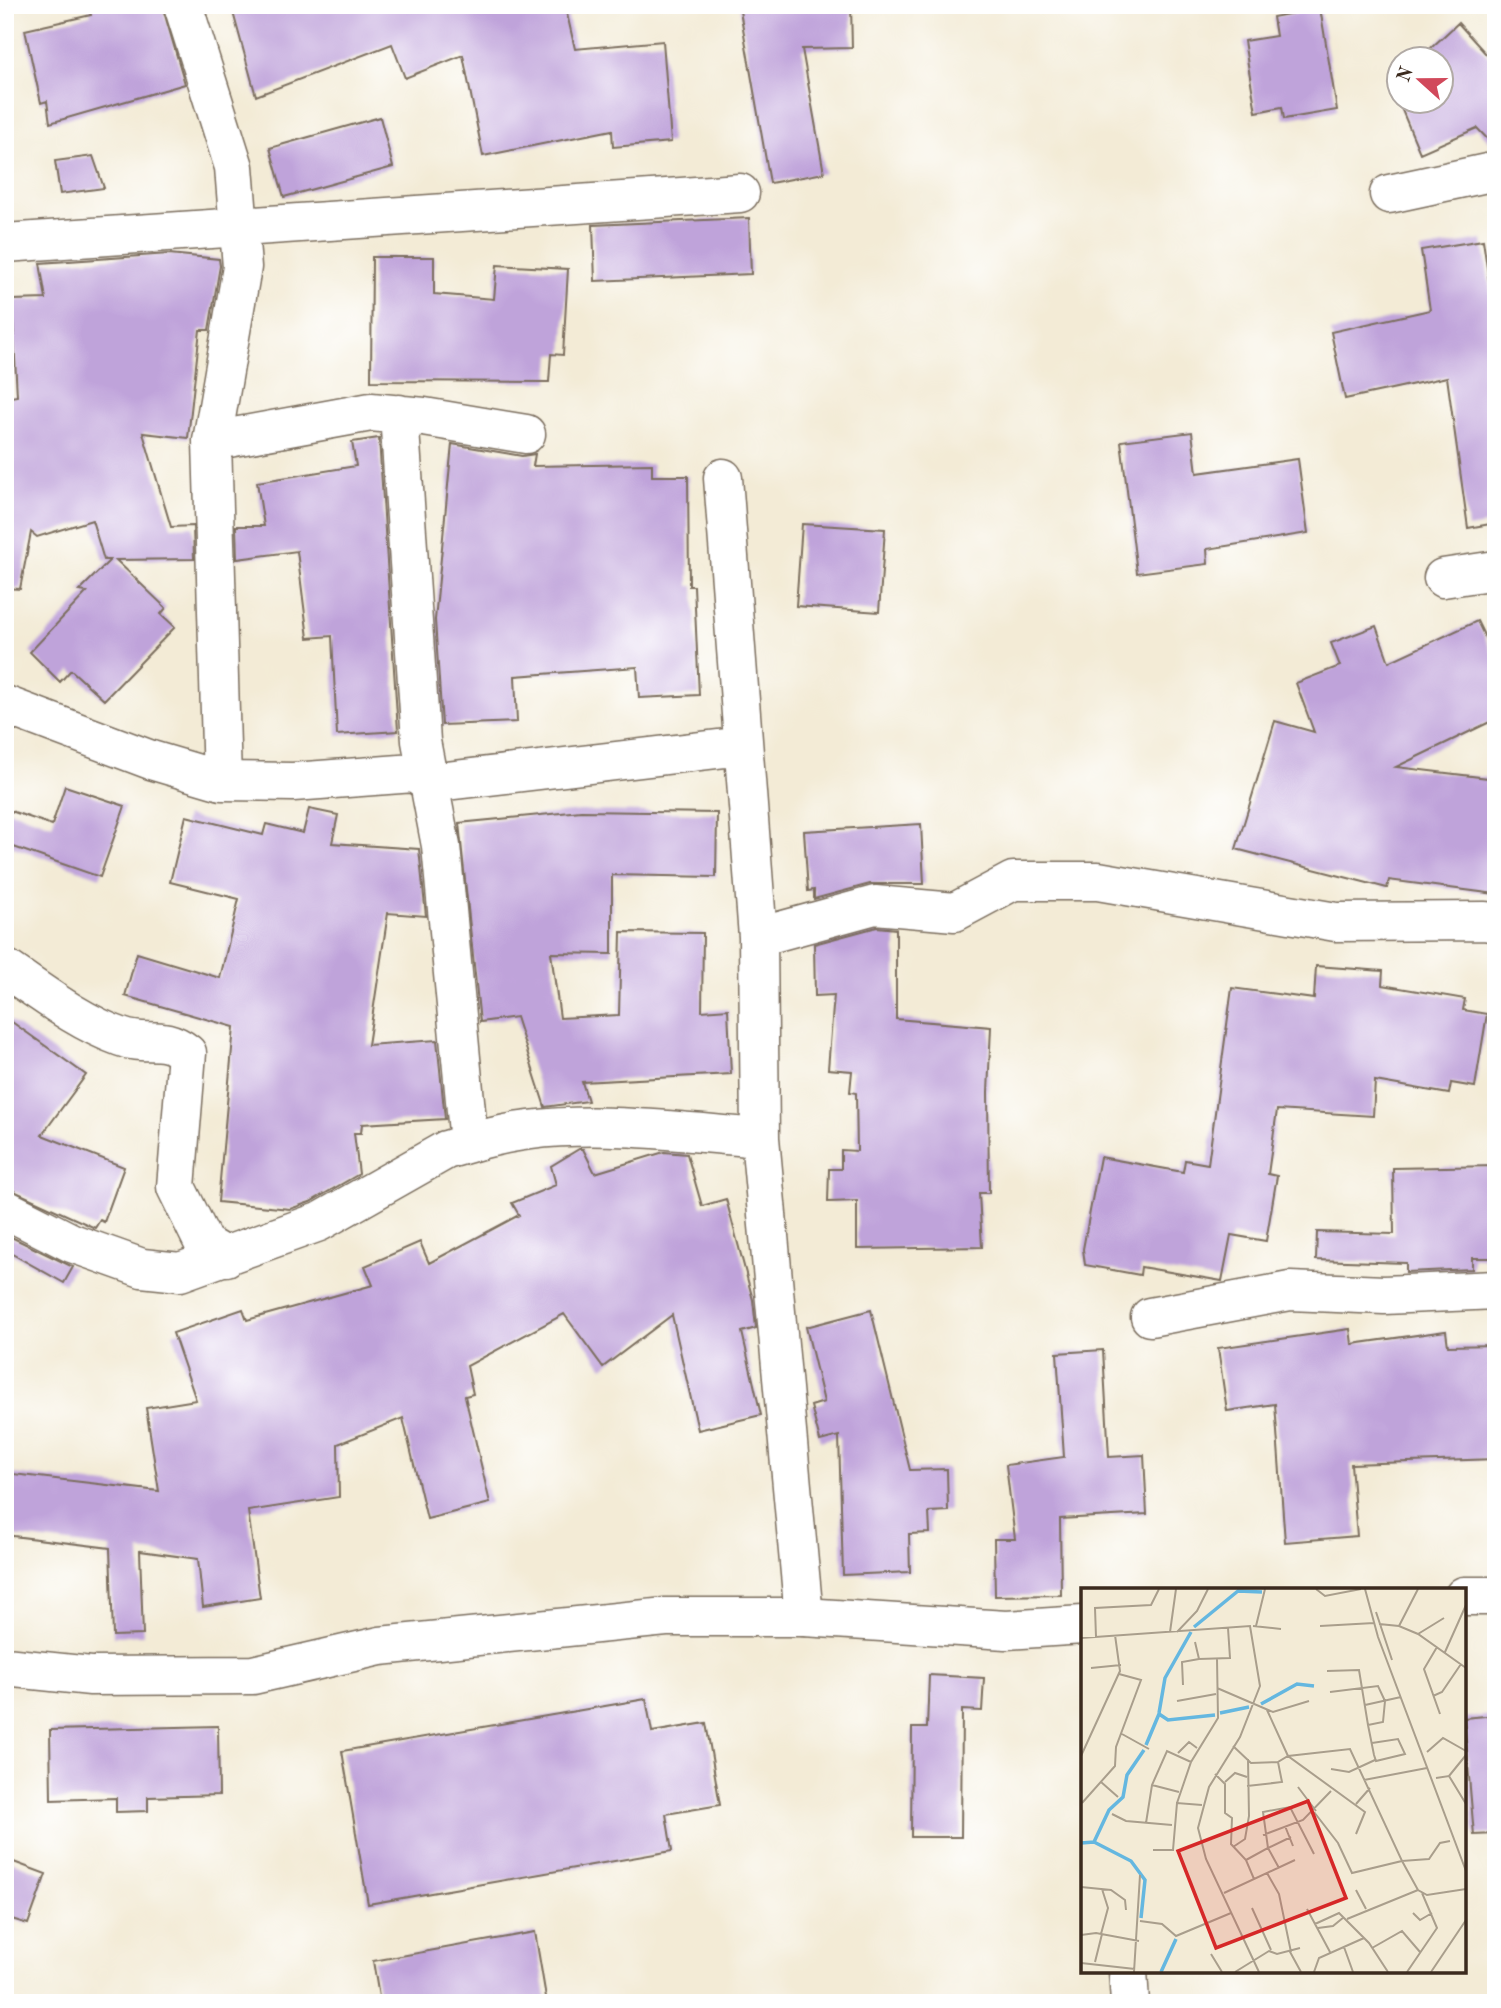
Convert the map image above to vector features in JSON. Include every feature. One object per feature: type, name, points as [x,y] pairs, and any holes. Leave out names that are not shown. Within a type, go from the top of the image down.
[{"type":"street","points":[[183,5],[234,167],[242,267],[212,441],[222,781]]},
{"type":"street","points":[[1389,194],[1496,171]]},
{"type":"street","points":[[5,243],[740,193]]},
{"type":"street","points":[[212,441],[371,412],[526,434]]},
{"type":"street","points":[[399,414],[421,741],[441,846],[469,1143]]},
{"type":"street","points":[[723,478],[758,937],[760,1138],[804,1617]]},
{"type":"street","points":[[1443,578],[1496,570]]},
{"type":"street","points":[[5,705],[151,760],[222,781],[293,782],[414,773],[429,783],[743,746]]},
{"type":"street","points":[[758,937],[875,905],[955,912],[1013,881],[1098,881],[1336,922],[1485,920],[1496,923]]},
{"type":"street","points":[[5,968],[74,1014],[123,1038],[174,1042],[187,1053],[176,1187],[204,1244],[226,1257]]},
{"type":"street","points":[[5,1209],[72,1243],[142,1268],[180,1272],[319,1222],[446,1150],[469,1143],[530,1130],[635,1128],[760,1138]]},
{"type":"street","points":[[1150,1317],[1290,1291],[1384,1295],[1496,1290]]},
{"type":"street","points":[[1466,1595],[1496,1595]]},
{"type":"street","points":[[5,1667],[91,1676],[253,1675],[393,1645],[666,1617],[804,1617],[1006,1630],[1081,1625]]},
{"type":"street","points":[[1128,1973],[1130,2003]]},
{"type":"building","points":[[88,5],[162,5],[185,84],[50,123],[47,101],[41,103],[25,30],[91,15]]},
{"type":"building","points":[[231,5],[565,5],[575,49],[663,41],[671,142],[613,147],[612,130],[483,156],[463,55],[405,78],[392,44],[256,96]]},
{"type":"building","points":[[739,5],[851,5],[852,48],[802,49],[824,173],[770,183]]},
{"type":"building","points":[[1320,8],[1337,110],[1284,119],[1282,107],[1256,112],[1244,41],[1276,36],[1273,17]]},
{"type":"building","points":[[1458,23],[1496,65],[1496,148],[1477,128],[1420,153],[1404,116],[1456,116],[1456,46],[1433,46]]},
{"type":"building","points":[[380,117],[393,167],[284,197],[270,148]]},
{"type":"building","points":[[93,156],[104,188],[60,194],[55,161]]},
{"type":"building","points":[[749,218],[751,274],[595,281],[593,225]]},
{"type":"building","points":[[1483,240],[1496,329],[1496,523],[1468,528],[1447,377],[1345,399],[1331,332],[1430,310],[1421,250]]},
{"type":"building","points":[[169,254],[219,259],[220,266],[209,330],[200,330],[188,438],[143,433],[171,527],[193,526],[194,559],[116,560],[166,608],[161,614],[175,627],[104,700],[71,670],[60,682],[30,652],[87,592],[79,591],[110,560],[104,560],[92,520],[37,537],[31,532],[20,589],[5,588],[5,398],[17,396],[12,300],[46,299],[40,263]]},
{"type":"building","points":[[372,257],[434,257],[434,294],[494,299],[497,265],[568,269],[563,355],[551,354],[549,382],[371,381]]},
{"type":"building","points":[[1192,432],[1197,473],[1298,459],[1308,533],[1207,549],[1208,564],[1137,573],[1121,441]]},
{"type":"building","points":[[379,438],[398,731],[337,735],[332,636],[308,638],[297,551],[237,559],[236,526],[264,526],[257,482],[356,466],[352,442]]},
{"type":"building","points":[[452,444],[522,456],[535,454],[533,466],[652,464],[652,476],[688,476],[689,586],[694,586],[699,695],[639,698],[637,667],[515,676],[517,722],[442,725],[435,620]]},
{"type":"building","points":[[802,524],[885,529],[879,612],[796,606]]},
{"type":"building","points":[[1477,621],[1496,660],[1496,719],[1396,767],[1496,779],[1496,894],[1389,880],[1387,888],[1236,849],[1275,721],[1314,732],[1296,683],[1340,666],[1331,643],[1376,626],[1389,662]]},
{"type":"building","points":[[65,786],[125,806],[100,877],[5,844],[5,809],[52,825]]},
{"type":"building","points":[[309,809],[338,815],[332,843],[419,849],[426,916],[388,913],[368,1045],[437,1040],[445,1119],[362,1124],[361,1133],[354,1133],[359,1174],[310,1202],[290,1209],[218,1202],[234,1027],[125,996],[137,953],[220,978],[239,899],[170,882],[186,816],[263,835],[266,824],[303,833]]},
{"type":"building","points":[[581,811],[717,813],[716,877],[612,875],[612,954],[551,953],[560,1018],[619,1015],[621,932],[703,933],[702,1011],[728,1009],[731,1074],[582,1082],[588,1101],[545,1107],[516,1017],[480,1022],[459,823]]},
{"type":"building","points":[[921,824],[924,884],[870,884],[814,899],[814,890],[808,891],[804,831]]},
{"type":"building","points":[[877,927],[896,929],[896,1019],[991,1027],[988,1092],[989,1193],[979,1193],[982,1247],[857,1249],[857,1201],[828,1202],[829,1169],[841,1169],[841,1150],[857,1151],[856,1093],[850,1092],[852,1071],[828,1069],[834,995],[815,996],[814,944]]},
{"type":"building","points":[[1316,966],[1383,971],[1382,985],[1465,999],[1463,1010],[1487,1014],[1475,1087],[1451,1083],[1449,1094],[1375,1081],[1373,1116],[1277,1110],[1268,1174],[1277,1176],[1266,1241],[1231,1235],[1222,1281],[1141,1267],[1140,1275],[1085,1265],[1083,1249],[1100,1157],[1183,1172],[1185,1160],[1208,1164],[1232,988],[1314,999]]},
{"type":"building","points":[[5,1017],[86,1075],[42,1135],[124,1167],[104,1222],[100,1220],[95,1228],[5,1187]]},
{"type":"building","points":[[583,1149],[595,1173],[664,1152],[687,1154],[702,1206],[726,1199],[753,1300],[756,1328],[742,1332],[761,1415],[698,1430],[672,1315],[603,1367],[564,1314],[467,1366],[473,1394],[465,1396],[490,1503],[427,1519],[403,1418],[338,1444],[339,1497],[248,1511],[260,1598],[203,1607],[198,1559],[140,1551],[143,1635],[113,1636],[110,1548],[5,1535],[5,1473],[159,1491],[146,1408],[196,1400],[173,1333],[243,1309],[247,1320],[373,1285],[365,1266],[420,1242],[429,1263],[519,1215],[512,1203],[556,1185],[551,1166]]},
{"type":"building","points":[[1496,1166],[1496,1258],[1472,1258],[1472,1269],[1406,1272],[1406,1263],[1316,1260],[1317,1232],[1394,1234],[1393,1168]]},
{"type":"building","points":[[5,1234],[73,1267],[64,1283],[5,1250]]},
{"type":"building","points":[[871,1310],[910,1470],[947,1469],[948,1511],[929,1512],[930,1533],[909,1534],[910,1572],[843,1575],[839,1436],[820,1441],[811,1406],[824,1402],[806,1327]]},
{"type":"building","points":[[1350,1329],[1352,1344],[1446,1331],[1448,1346],[1496,1345],[1496,1459],[1351,1464],[1357,1536],[1285,1542],[1275,1404],[1227,1411],[1218,1348]]},
{"type":"building","points":[[1103,1350],[1109,1457],[1144,1455],[1147,1514],[1060,1519],[1061,1595],[995,1596],[994,1539],[1015,1539],[1006,1465],[1064,1457],[1057,1353]]},
{"type":"building","points":[[929,1675],[984,1678],[982,1711],[962,1710],[961,1837],[911,1837],[912,1728],[927,1728]]},
{"type":"building","points":[[646,1699],[652,1732],[706,1723],[720,1805],[666,1814],[672,1851],[368,1904],[342,1751]]},
{"type":"building","points":[[1496,1715],[1496,1834],[1474,1835],[1466,1718]]},
{"type":"building","points":[[218,1726],[219,1795],[148,1797],[148,1811],[116,1812],[116,1798],[51,1800],[50,1730]]},
{"type":"building","points":[[11,1861],[46,1874],[28,1924],[5,1917],[5,1878]]},
{"type":"building","points":[[535,1932],[547,2003],[380,2003],[373,1961]]}]
